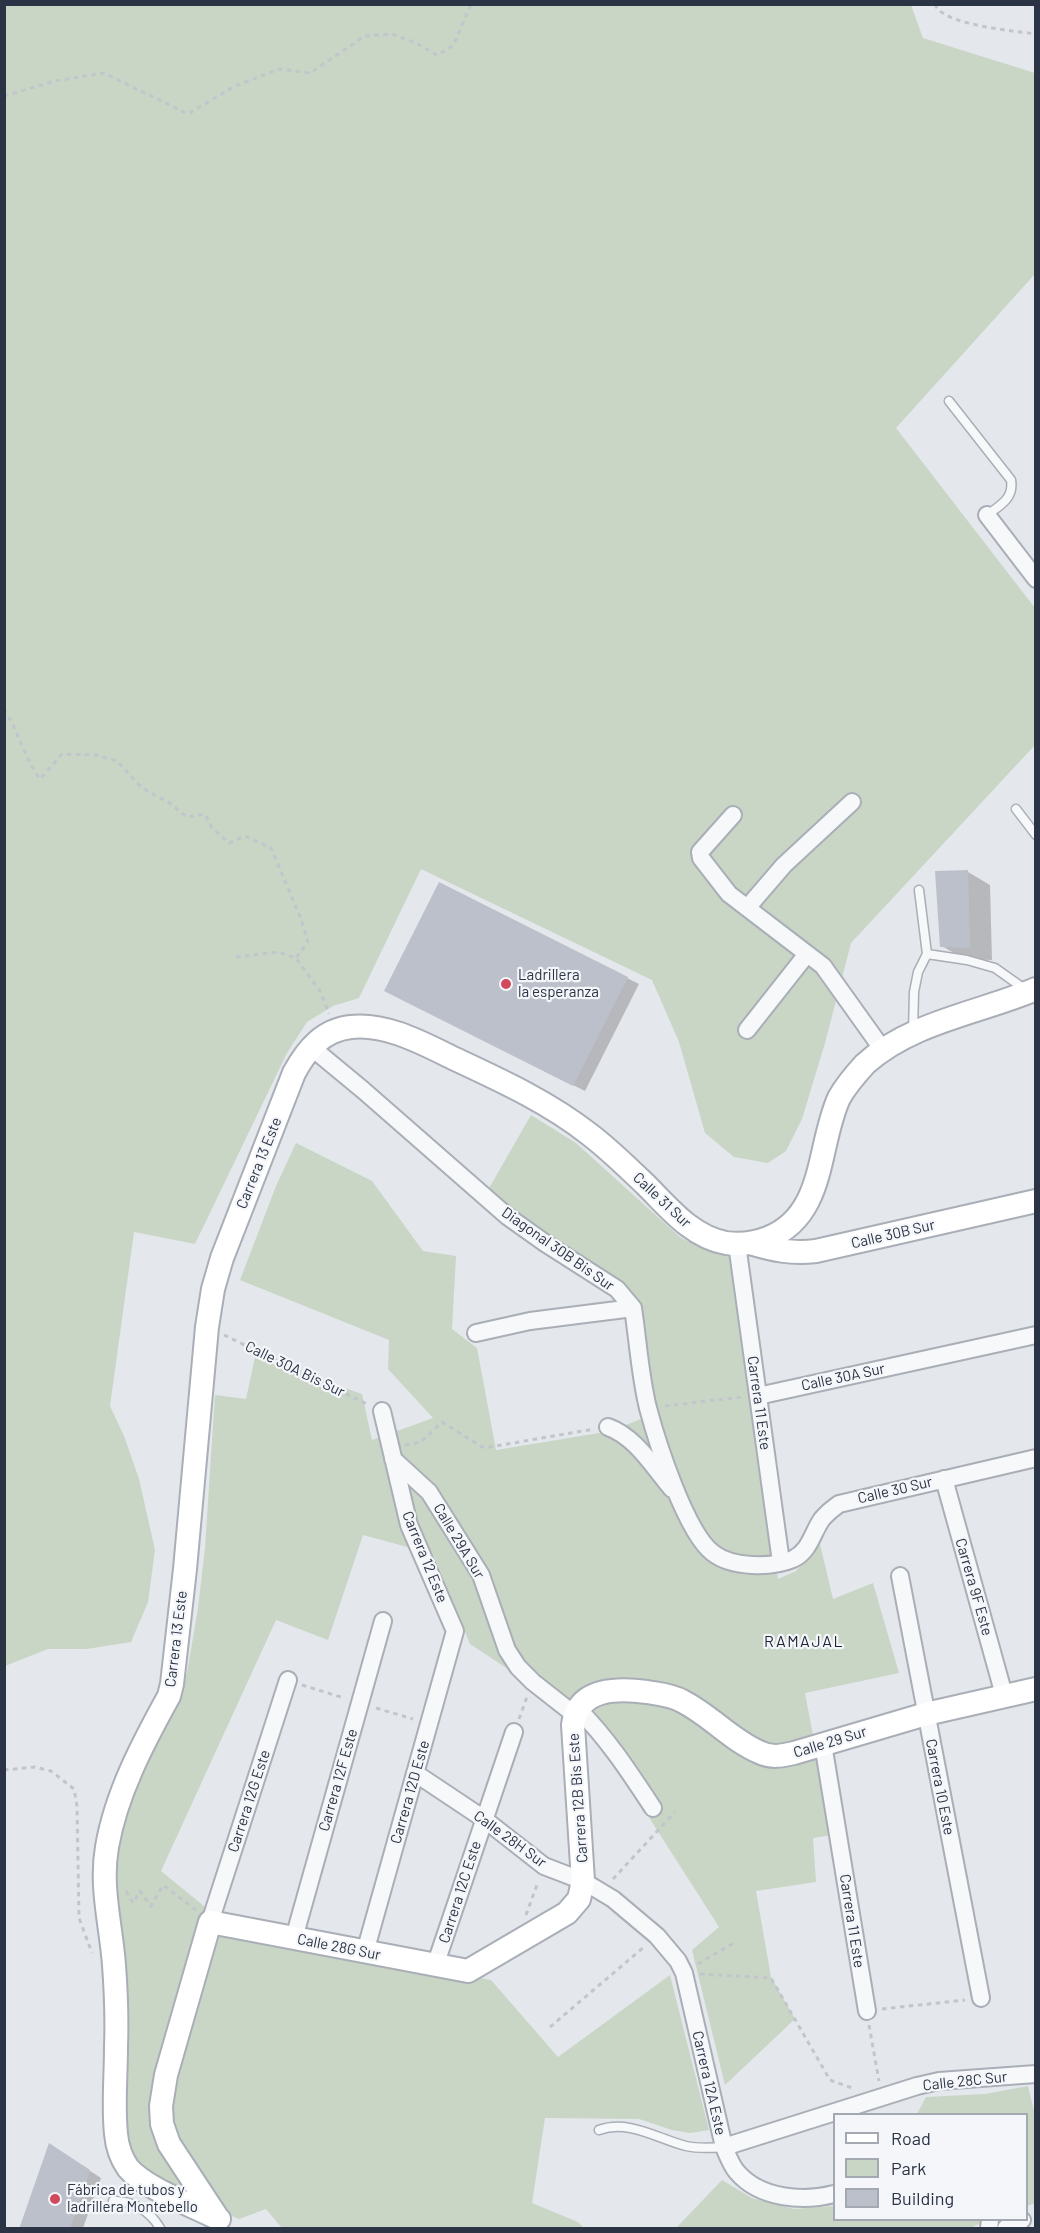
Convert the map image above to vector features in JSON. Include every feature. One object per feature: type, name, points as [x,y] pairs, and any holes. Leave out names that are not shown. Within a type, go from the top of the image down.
[{"type":"main road","points":[[744,1244],[762,1240],[784,1229],[802,1212],[814,1190],[833,1115],[845,1086],[861,1068],[883,1050],[913,1033],[1032,991]]},
{"type":"main road","name":"Calle 31 Sur","points":[[311,1047],[322,1037],[335,1030],[364,1026],[398,1034],[533,1096],[562,1114],[608,1149],[690,1228],[713,1239],[744,1244]]},
{"type":"main road","name":"Carrera 13 Este","points":[[224,2224],[141,2179],[129,2168],[121,2154],[116,2137],[115,2114],[117,2044],[114,1964],[104,1882],[107,1846],[123,1790],[169,1696],[172,1684],[207,1327],[213,1289],[226,1248],[294,1073],[311,1047]]},
{"type":"main road","name":"Calle 30B Sur","points":[[744,1244],[795,1254],[816,1251],[1035,1202]]},
{"type":"main road","name":"Calle 29 Sur","points":[[577,1712],[591,1696],[606,1691],[651,1693],[680,1699],[744,1744],[766,1755],[784,1756],[926,1714],[1035,1689]]},
{"type":"main road","name":"Carrera 12B Bis Este","points":[[577,1712],[574,1734],[592,1887]]},
{"type":"main road","points":[[516,1944],[567,1913],[592,1887]]},
{"type":"main road","name":"Carrera 13 Este","points":[[213,1913],[166,2075],[161,2106],[162,2124],[169,2144],[224,2224]]},
{"type":"main road","name":"Calle 28G Sur","points":[[213,1913],[294,1938],[468,1971],[516,1944]]},
{"type":"street","points":[[987,515],[1035,579]]},
{"type":"street","points":[[747,908],[784,864],[852,802]]},
{"type":"street","points":[[733,815],[700,852],[700,858],[729,894],[823,966],[883,1050]]},
{"type":"street","points":[[747,1030],[807,954]]},
{"type":"street","name":"Diagonal 30B Bis Sur","points":[[311,1047],[507,1216],[617,1289],[633,1308]]},
{"type":"street","name":"Carrera 11 Este","points":[[744,1244],[758,1396],[781,1562]]},
{"type":"street","points":[[477,1333],[530,1321],[633,1308],[648,1407],[678,1496],[693,1528],[711,1552],[738,1564],[781,1562]]},
{"type":"street","name":"Calle 30A Sur","points":[[758,1396],[1035,1335]]},
{"type":"street","name":"Carrera 12 Este","points":[[382,1411],[409,1525],[455,1631]]},
{"type":"street","points":[[608,1427],[621,1432],[632,1442],[678,1496]]},
{"type":"street","name":"Calle 29A Sur","points":[[392,1453],[429,1492],[482,1575],[507,1650],[518,1667],[533,1682],[577,1712],[622,1760],[652,1808]]},
{"type":"street","name":"Calle 30 Sur","points":[[781,1562],[796,1558],[804,1552],[821,1521],[839,1504],[1035,1458]]},
{"type":"street","name":"Carrera 9F Este","points":[[944,1479],[1005,1695]]},
{"type":"street","name":"Carrera 10 Este","points":[[900,1576],[981,1998]]},
{"type":"street","name":"Carrera 12F Este","points":[[294,1938],[383,1621]]},
{"type":"street","name":"Carrera 12D Este","points":[[365,1952],[455,1631]]},
{"type":"street","name":"Carrera 12G Este","points":[[213,1913],[288,1680]]},
{"type":"street","name":"Carrera 12C Este","points":[[435,1966],[514,1732]]},
{"type":"street","name":"Carrera 11 Este","points":[[823,1744],[867,2011]]},
{"type":"street","name":"Calle 28H Sur","points":[[415,1773],[484,1819],[544,1866],[592,1887],[657,1936],[678,1961],[684,1973]]},
{"type":"street","name":"Carrera 12A Este","points":[[684,1973],[724,2147],[732,2166],[739,2175],[752,2184],[782,2197],[815,2198],[833,2194]]},
{"type":"street","name":"Calle 28C Sur","points":[[834,2113],[939,2081],[1035,2074]]},
{"type":"street","name":"Calle 28C Sur","points":[[724,2147],[833,2113]]},
{"type":"street","points":[[1005,2229],[1020,2221]]},
{"type":"lane","points":[[949,401],[1011,480],[1013,489],[1009,498],[987,515]]},
{"type":"lane","points":[[1016,809],[1035,835]]},
{"type":"lane","points":[[913,1033],[914,992],[918,972],[927,954],[919,890]]},
{"type":"lane","points":[[927,954],[967,960],[995,968],[1032,991]]},
{"type":"lane","points":[[599,2130],[609,2126],[625,2127],[687,2146],[724,2147]]},
{"type":"lane","points":[[113,2201],[126,2200],[136,2205],[160,2229]]},
{"type":"path","points":[[4,96],[55,81],[104,73],[188,114],[235,87],[279,69],[310,73],[365,36],[392,34],[416,43],[437,55],[453,46],[471,4]]},
{"type":"path","points":[[935,4],[936,9],[945,16],[962,22],[1035,34]]},
{"type":"path","points":[[4,709],[14,723],[30,765],[40,779],[62,754],[96,754],[117,760],[138,784],[167,801],[186,817],[205,814],[212,828],[229,843],[245,837],[271,848],[301,919],[308,942],[296,958]]},
{"type":"path","points":[[236,957],[278,952],[296,958],[320,991],[335,1030]]},
{"type":"path","name":"Calle 30A Bis Sur","points":[[207,1327],[382,1411]]},
{"type":"path","points":[[648,1407],[758,1396]]},
{"type":"path","points":[[392,1453],[421,1442],[442,1422],[484,1448],[608,1427]]},
{"type":"path","points":[[514,1732],[533,1682]]},
{"type":"path","points":[[4,1770],[35,1767],[51,1771],[74,1789],[77,1806],[79,1918],[93,1956]]},
{"type":"path","points":[[592,1887],[675,1812]]},
{"type":"path","points":[[516,1944],[544,1866]]},
{"type":"path","points":[[122,1902],[126,1891],[133,1902],[140,1891],[151,1906],[163,1885],[198,1912],[213,1913]]},
{"type":"path","points":[[550,2027],[657,1936]]},
{"type":"path","points":[[684,1973],[735,1942]]},
{"type":"path","points":[[684,1973],[771,1978],[830,2080],[882,2098],[867,2011],[981,1998]]},
{"type":"green space","points":[[5,5],[911,5],[923,38],[1035,73],[1035,274],[896,428],[1035,608],[1035,745],[851,943],[802,1119],[786,1151],[768,1163],[734,1157],[705,1133],[679,1042],[652,980],[421,869],[359,998],[333,1006],[307,1022],[287,1053],[195,1244],[134,1232],[110,1406],[124,1436],[139,1479],[155,1550],[148,1602],[131,1642],[87,1649],[48,1649],[5,1666]]},
{"type":"green space","points":[[531,1115],[576,1143],[681,1238],[703,1249],[729,1256],[778,1579],[796,1571],[820,1544],[833,1599],[873,1583],[899,1673],[805,1693],[832,1835],[813,1838],[816,1882],[756,1891],[771,1977],[795,2019],[725,2085],[692,1950],[719,1927],[588,1722],[470,1644],[433,1554],[363,1535],[328,1640],[276,1620],[161,1871],[237,1933],[491,1980],[558,2057],[670,1975],[709,2130],[690,2133],[672,2130],[639,2119],[545,2118],[532,2203],[578,2222],[584,2228],[282,2228],[266,2209],[239,2219],[163,2185],[136,2165],[125,2142],[119,1931],[112,1845],[139,1767],[166,1727],[187,1673],[205,1548],[215,1395],[246,1399],[255,1357],[362,1394],[372,1440],[433,1418],[388,1369],[389,1340],[240,1280],[276,1186],[296,1143],[372,1181],[423,1251],[456,1256],[452,1329],[477,1348],[496,1450],[611,1431],[656,1413],[639,1313],[488,1190]]},
{"type":"green space","points":[[1028,2086],[1035,2115],[1036,2203],[1028,2206],[1028,2113],[918,2113],[926,2097],[985,2094]]},
{"type":"green space","points":[[722,2180],[752,2198],[794,2209],[833,2206],[833,2221],[988,2221],[973,2228],[676,2228]]},
{"type":"building","points":[[968,870],[970,948],[940,947],[935,871]]},
{"type":"building","name":"Ladrillera la esperanza","points":[[439,882],[628,977],[573,1086],[384,991]]},
{"type":"building","name":"Fábrica de tubos y ladrillera Montebello","points":[[49,2143],[90,2170],[70,2229],[19,2229]]},
{"type":"place","name":"Ladrillera la esperanza","points":[[506,984]]},
{"type":"place","name":"Fábrica de tubos y ladrillera Montebello","points":[[55,2199]]},
{"type":"district","name":"RAMAJAL","points":[[804,1642]]}]
